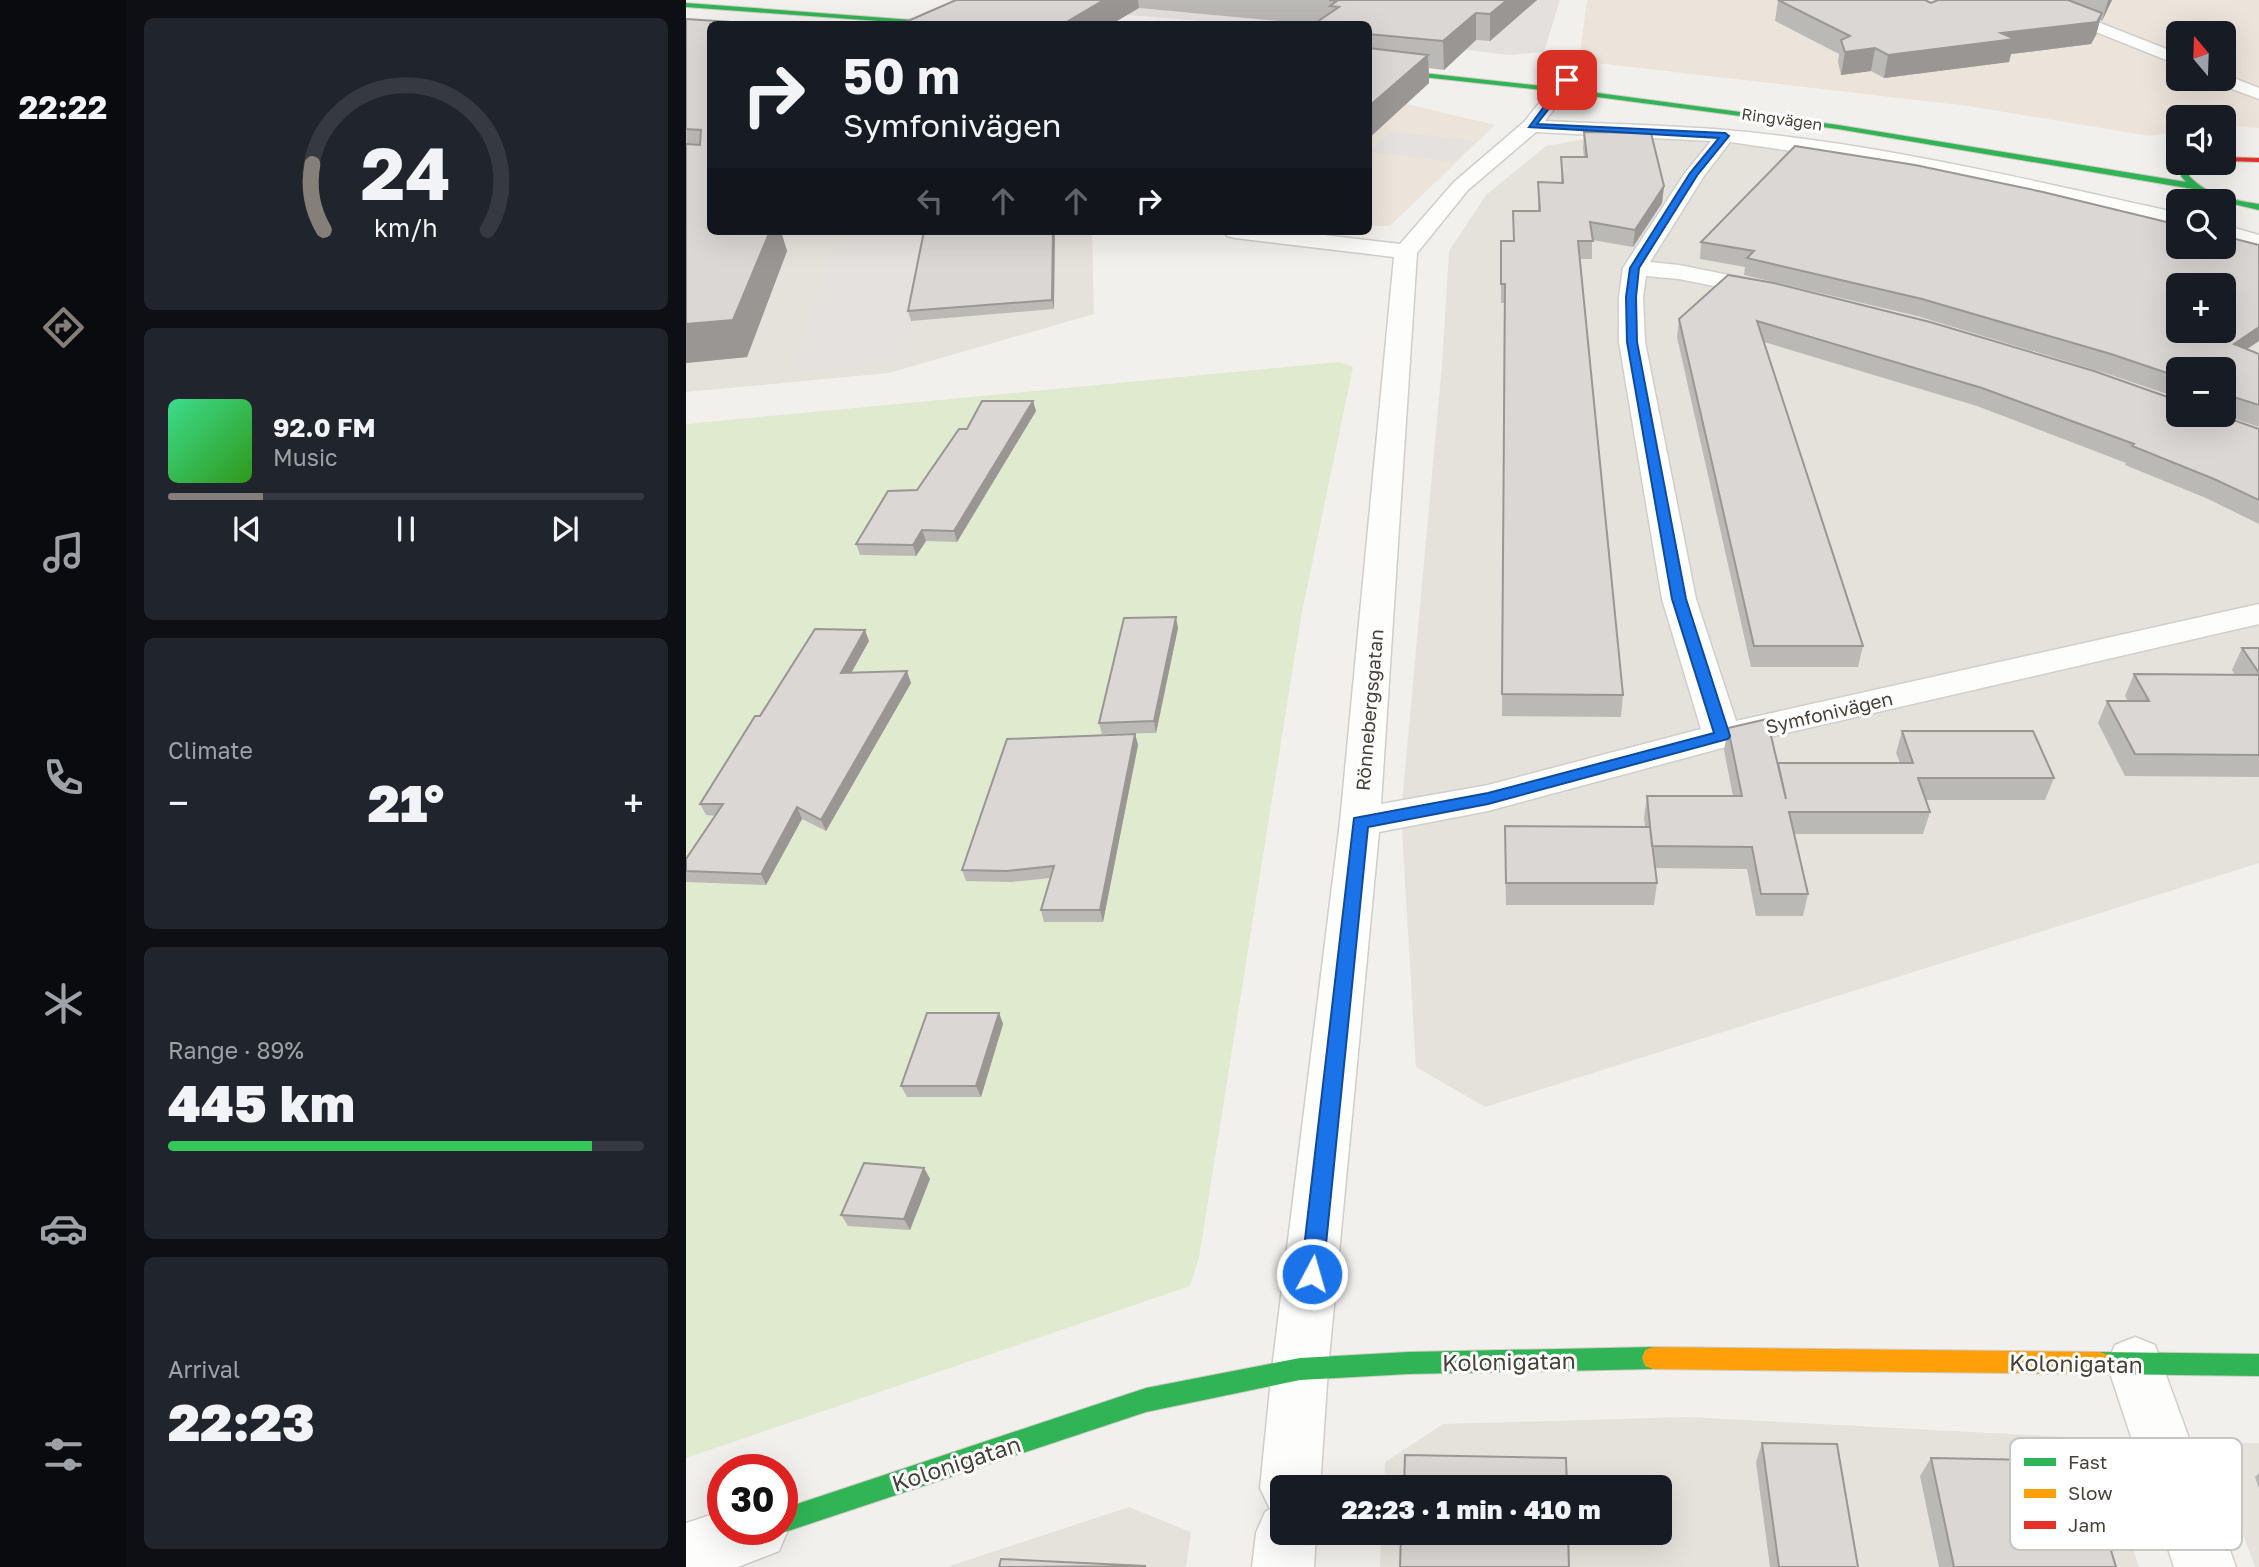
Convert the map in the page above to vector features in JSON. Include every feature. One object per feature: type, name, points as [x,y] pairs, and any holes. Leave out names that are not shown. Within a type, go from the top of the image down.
[{"type":"main road","points":[[686,5],[899,21]]},
{"type":"main road","name":"Ringvägen","points":[[1372,59],[1838,127],[2193,186],[2217,198],[2259,207]]},
{"type":"main road","name":"Ringvägen","points":[[1372,69],[1563,85],[1867,117],[2111,163],[2166,166]]},
{"type":"main road","points":[[2236,159],[2259,160]]},
{"type":"main road","name":"Ringvägen","points":[[2186,175],[2193,186]]},
{"type":"main road","name":"Kolonigatan","points":[[798,1516],[1146,1400],[1300,1369],[1408,1363],[1654,1358],[2259,1365]]},
{"type":"street","points":[[2028,0],[2166,56]]},
{"type":"street","points":[[1269,235],[1406,251],[1461,186],[1531,126],[1563,85]]},
{"type":"street","points":[[2236,85],[2259,94]]},
{"type":"street","name":"Ringvägen","points":[[1531,126],[1725,136],[1897,160],[2166,217]]},
{"type":"street","points":[[1722,736],[1679,599],[1632,342],[1631,297],[1635,268],[1695,173],[1725,136]]},
{"type":"street","points":[[2236,235],[2259,242]]},
{"type":"street","name":"Rönnebergsgatan","points":[[1291,1475],[1300,1369],[1360,822],[1406,251]]},
{"type":"street","points":[[1635,268],[1679,272],[1802,298]]},
{"type":"street","name":"Symfonivägen","points":[[1360,822],[1488,798],[1722,736],[2259,614]]},
{"type":"street","points":[[2135,1364],[2161,1438]]},
{"type":"street","points":[[686,1554],[713,1545]]},
{"type":"street","points":[[1283,1567],[1285,1545]]},
{"type":"street","points":[[2199,1550],[2205,1567]]},
{"type":"shaded area","points":[[943,0],[1560,0],[1544,52],[1509,55],[1372,38],[1372,21],[1202,21]]},
{"type":"shaded area","points":[[1587,0],[2259,0],[2259,128],[2236,126],[2236,105],[2166,105],[2166,134],[2149,136],[1968,106],[1579,61]]},
{"type":"shaded area","points":[[1372,96],[1495,125],[1390,226],[1372,226]]},
{"type":"shaded area","points":[[1391,131],[1476,141],[1454,162],[1372,152],[1372,149]]},
{"type":"shaded area","points":[[1601,136],[1741,144],[1810,153],[2166,244],[2166,259],[2236,259],[2236,249],[2259,253],[2259,863],[1485,1107],[1416,1067],[1401,814],[1442,365],[1449,251],[1486,195],[1546,146]]},
{"type":"shaded area","points":[[686,180],[707,225],[707,235],[1092,235],[1094,314],[889,373],[686,392]]},
{"type":"shaded area","points":[[840,235],[928,235],[903,362],[795,372]]},
{"type":"shaded area","points":[[1687,1417],[2069,1437],[2010,1438],[2010,1550],[2134,1550],[2139,1567],[1380,1567],[1381,1545],[1672,1545],[1672,1475],[1384,1475],[1385,1462],[1443,1424]]},
{"type":"shaded area","points":[[2242,1443],[2259,1443],[2259,1567],[2255,1567],[2242,1532]]},
{"type":"shaded area","points":[[1129,1507],[1191,1532],[1186,1567],[947,1567]]},
{"type":"green space","points":[[1339,362],[1353,367],[1301,617],[1199,1258],[1190,1286],[686,1458],[686,424]]},
{"type":"building","points":[[956,0],[1104,0],[1068,21],[908,21]]},
{"type":"building","points":[[1329,0],[1507,0],[1490,14],[1476,13],[1443,41],[1372,34],[1372,21],[1318,21],[1339,7],[1330,6],[1337,1]]},
{"type":"building","points":[[1778,0],[1925,0],[1931,3],[1938,0],[2068,0],[2102,13],[2097,22],[2001,33],[2015,39],[1888,55],[1875,48],[1845,52],[1841,40],[1850,36]]},
{"type":"building","points":[[686,19],[716,21],[707,21],[707,235],[768,235],[733,320],[686,324],[686,144],[700,145],[701,130],[686,129]]},
{"type":"building","points":[[1372,48],[1428,55],[1372,104]]},
{"type":"building","points":[[1584,132],[1651,133],[1664,186],[1635,230],[1590,222],[1593,241],[1578,241],[1623,695],[1502,694],[1505,284],[1501,284],[1501,241],[1514,241],[1513,211],[1540,211],[1538,182],[1563,183],[1561,157],[1587,157]]},
{"type":"building","points":[[1795,146],[1915,165],[2166,222],[2166,259],[2236,259],[2236,239],[2259,245],[2259,327],[2236,343],[2236,273],[2166,273],[2166,343],[2235,343],[2259,354],[2259,405],[2236,398],[2236,357],[2166,357],[2166,373],[1922,299],[1747,258],[1754,251],[1701,242]]},
{"type":"building","points":[[923,235],[1053,235],[1052,300],[908,311]]},
{"type":"building","points":[[1728,275],[1774,283],[1930,322],[2094,371],[2166,396],[2166,427],[2236,427],[2236,421],[2259,429],[2259,500],[2132,446],[2134,444],[1982,388],[1757,321],[1863,646],[1754,646],[1679,319]]},
{"type":"building","points":[[982,401],[1033,401],[954,531],[922,530],[913,545],[856,544],[888,491],[917,490],[959,429],[967,429]]},
{"type":"building","points":[[1176,617],[1154,721],[1099,723],[1124,618]]},
{"type":"building","points":[[815,629],[865,630],[841,673],[907,671],[821,820],[797,807],[761,874],[686,871],[686,859],[723,804],[700,804],[755,716],[760,716]]},
{"type":"building","points":[[2242,648],[2259,648],[2259,673]]},
{"type":"building","points":[[2134,674],[2259,675],[2259,755],[2135,754],[2107,701],[2149,701]]},
{"type":"building","points":[[1767,719],[1786,799],[1778,763],[1913,763],[1902,731],[2033,731],[2054,778],[1918,778],[1930,812],[1789,812],[1808,894],[1761,894],[1752,847],[1652,846],[1647,796],[1742,796],[1728,728]]},
{"type":"building","points":[[1135,734],[1100,910],[1041,910],[1054,866],[1007,871],[962,870],[1007,739]]},
{"type":"building","points":[[1505,826],[1650,827],[1657,883],[1506,883]]},
{"type":"building","points":[[927,1013],[999,1013],[976,1086],[901,1086]]},
{"type":"building","points":[[864,1163],[924,1168],[904,1219],[841,1215]]},
{"type":"building","points":[[1762,1443],[1837,1444],[1858,1567],[1779,1567]]},
{"type":"building","points":[[1405,1455],[1566,1458],[1567,1475],[1404,1475]]},
{"type":"building","points":[[1931,1458],[2010,1460],[2010,1550],[2111,1550],[2116,1567],[1954,1567]]},
{"type":"building","points":[[1401,1545],[1568,1545],[1569,1567],[1400,1567]]},
{"type":"building","points":[[1001,1559],[1146,1566],[999,1567]]},
{"type":"traffic: fast","points":[[686,5],[899,21]]},
{"type":"traffic: fast","points":[[1372,69],[1560,90],[1838,127],[2193,186]]},
{"type":"traffic: fast","points":[[2186,175],[2192,184],[2209,195],[2259,207]]},
{"type":"traffic: fast","points":[[798,1516],[1146,1400],[1300,1369],[1408,1363],[1653,1358]]},
{"type":"traffic: fast","points":[[2100,1363],[2259,1365]]},
{"type":"traffic: slow","points":[[1653,1358],[2100,1363]]},
{"type":"traffic: jam","points":[[2236,159],[2259,160]]},
{"type":"route","points":[[1312,1274],[1360,822],[1488,798],[1722,736],[1679,599],[1632,342],[1631,297],[1635,268],[1695,173],[1725,136],[1531,126],[1567,80]]}]
